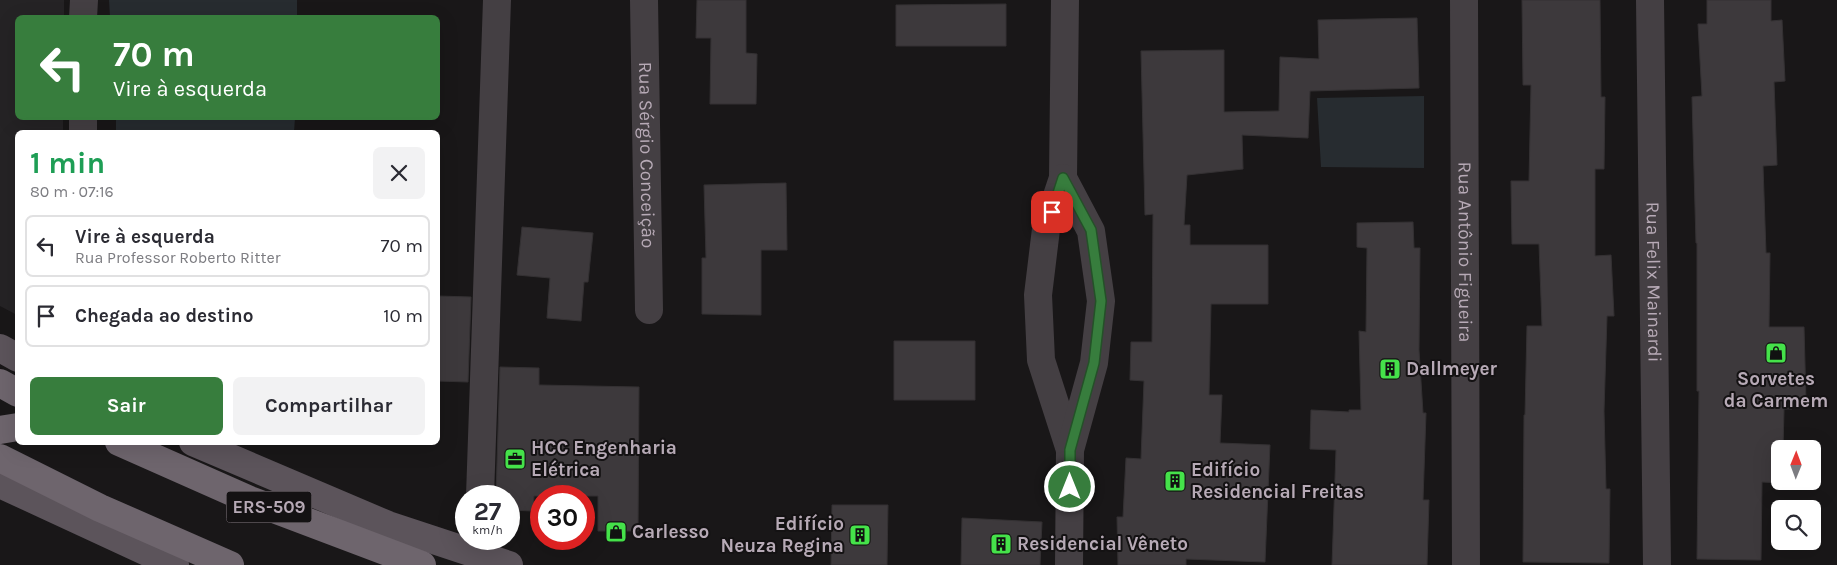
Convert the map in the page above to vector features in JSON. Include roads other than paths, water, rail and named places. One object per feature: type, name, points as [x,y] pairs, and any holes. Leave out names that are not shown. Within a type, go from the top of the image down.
[{"type":"highway","points":[[0,383],[15,391]]},
{"type":"highway","points":[[0,430],[15,428]]},
{"type":"highway","name":"ERS-509","points":[[126,445],[250,500],[422,565]]},
{"type":"highway","points":[[0,458],[100,508],[230,565]]},
{"type":"main road","points":[[0,348],[15,356]]},
{"type":"main road","name":"ERS-509","points":[[200,445],[388,525],[455,541]]},
{"type":"main road","points":[[0,484],[175,565]]},
{"type":"main road","name":"ERS-509","points":[[484,550],[509,565]]},
{"type":"street","points":[[84,0],[84,15]]},
{"type":"street","points":[[480,485],[497,0]]},
{"type":"street","name":"Rua Sérgio Conceição","points":[[644,0],[649,310]]},
{"type":"street","points":[[1064,0],[1063,178],[1046,229],[1038,295],[1041,360],[1070,450]]},
{"type":"street","name":"Rua Antônio Figueira","points":[[1464,0],[1466,565]]},
{"type":"street","name":"Rua Felix Mainardi","points":[[1650,0],[1657,565]]},
{"type":"street","points":[[1063,178],[1091,230],[1101,301],[1094,363],[1070,450],[1069,565]]},
{"type":"place","name":"Sorvetes da Carmem","points":[[1776,353]]},
{"type":"place","name":"Dallmeyer","points":[[1390,369]]},
{"type":"place","name":"HCC Engenharia Elétrica","points":[[515,459]]},
{"type":"place","name":"Edifício Residencial Freitas","points":[[1175,481]]},
{"type":"place","name":"Carlesso","points":[[616,532]]},
{"type":"place","name":"Edifício Neuza Regina","points":[[860,535]]},
{"type":"place","name":"Residencial Vêneto","points":[[1001,544]]}]
